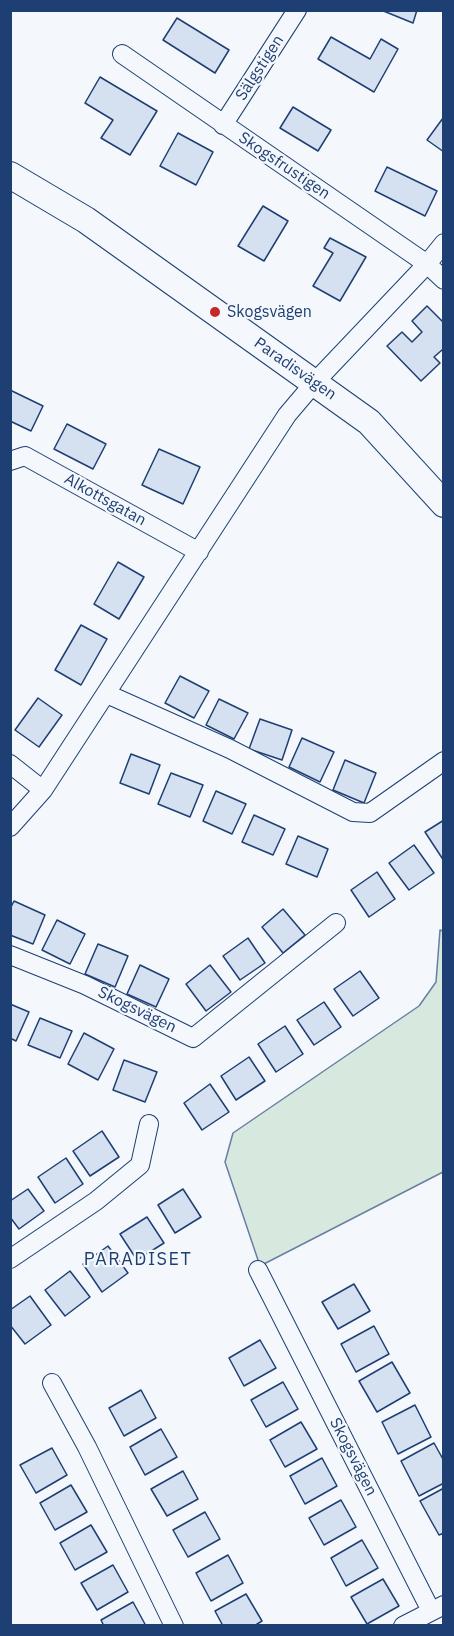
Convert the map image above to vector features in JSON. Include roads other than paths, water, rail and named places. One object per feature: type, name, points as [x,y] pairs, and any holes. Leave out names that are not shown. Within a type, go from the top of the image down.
[{"type":"street","name":"Sälgstigen","points":[[223,125],[297,10]]},
{"type":"street","name":"Skogsfrustigen","points":[[122,54],[428,264],[444,280]]},
{"type":"street","name":"Paradisvägen","points":[[10,175],[86,220],[315,382],[369,423],[444,504]]},
{"type":"street","points":[[10,827],[43,790],[287,415],[315,382],[428,264],[444,243]]},
{"type":"street","name":"Alkottsgatan","points":[[10,461],[25,456],[199,552]]},
{"type":"street","points":[[107,694],[230,749],[353,812],[370,813],[444,761]]},
{"type":"street","points":[[10,764],[43,790]]},
{"type":"street","name":"Skogsvägen","points":[[10,955],[85,985],[193,1038],[336,923]]},
{"type":"street","points":[[10,1259],[96,1201],[140,1165],[149,1124]]},
{"type":"street","name":"Skogsvägen","points":[[258,1270],[437,1608],[403,1626]]},
{"type":"street","points":[[52,1383],[87,1447],[174,1626]]},
{"type":"place","name":"Skogsvägen","points":[[215,312]]},
{"type":"district","name":"PARADISET","points":[[138,1260]]}]
